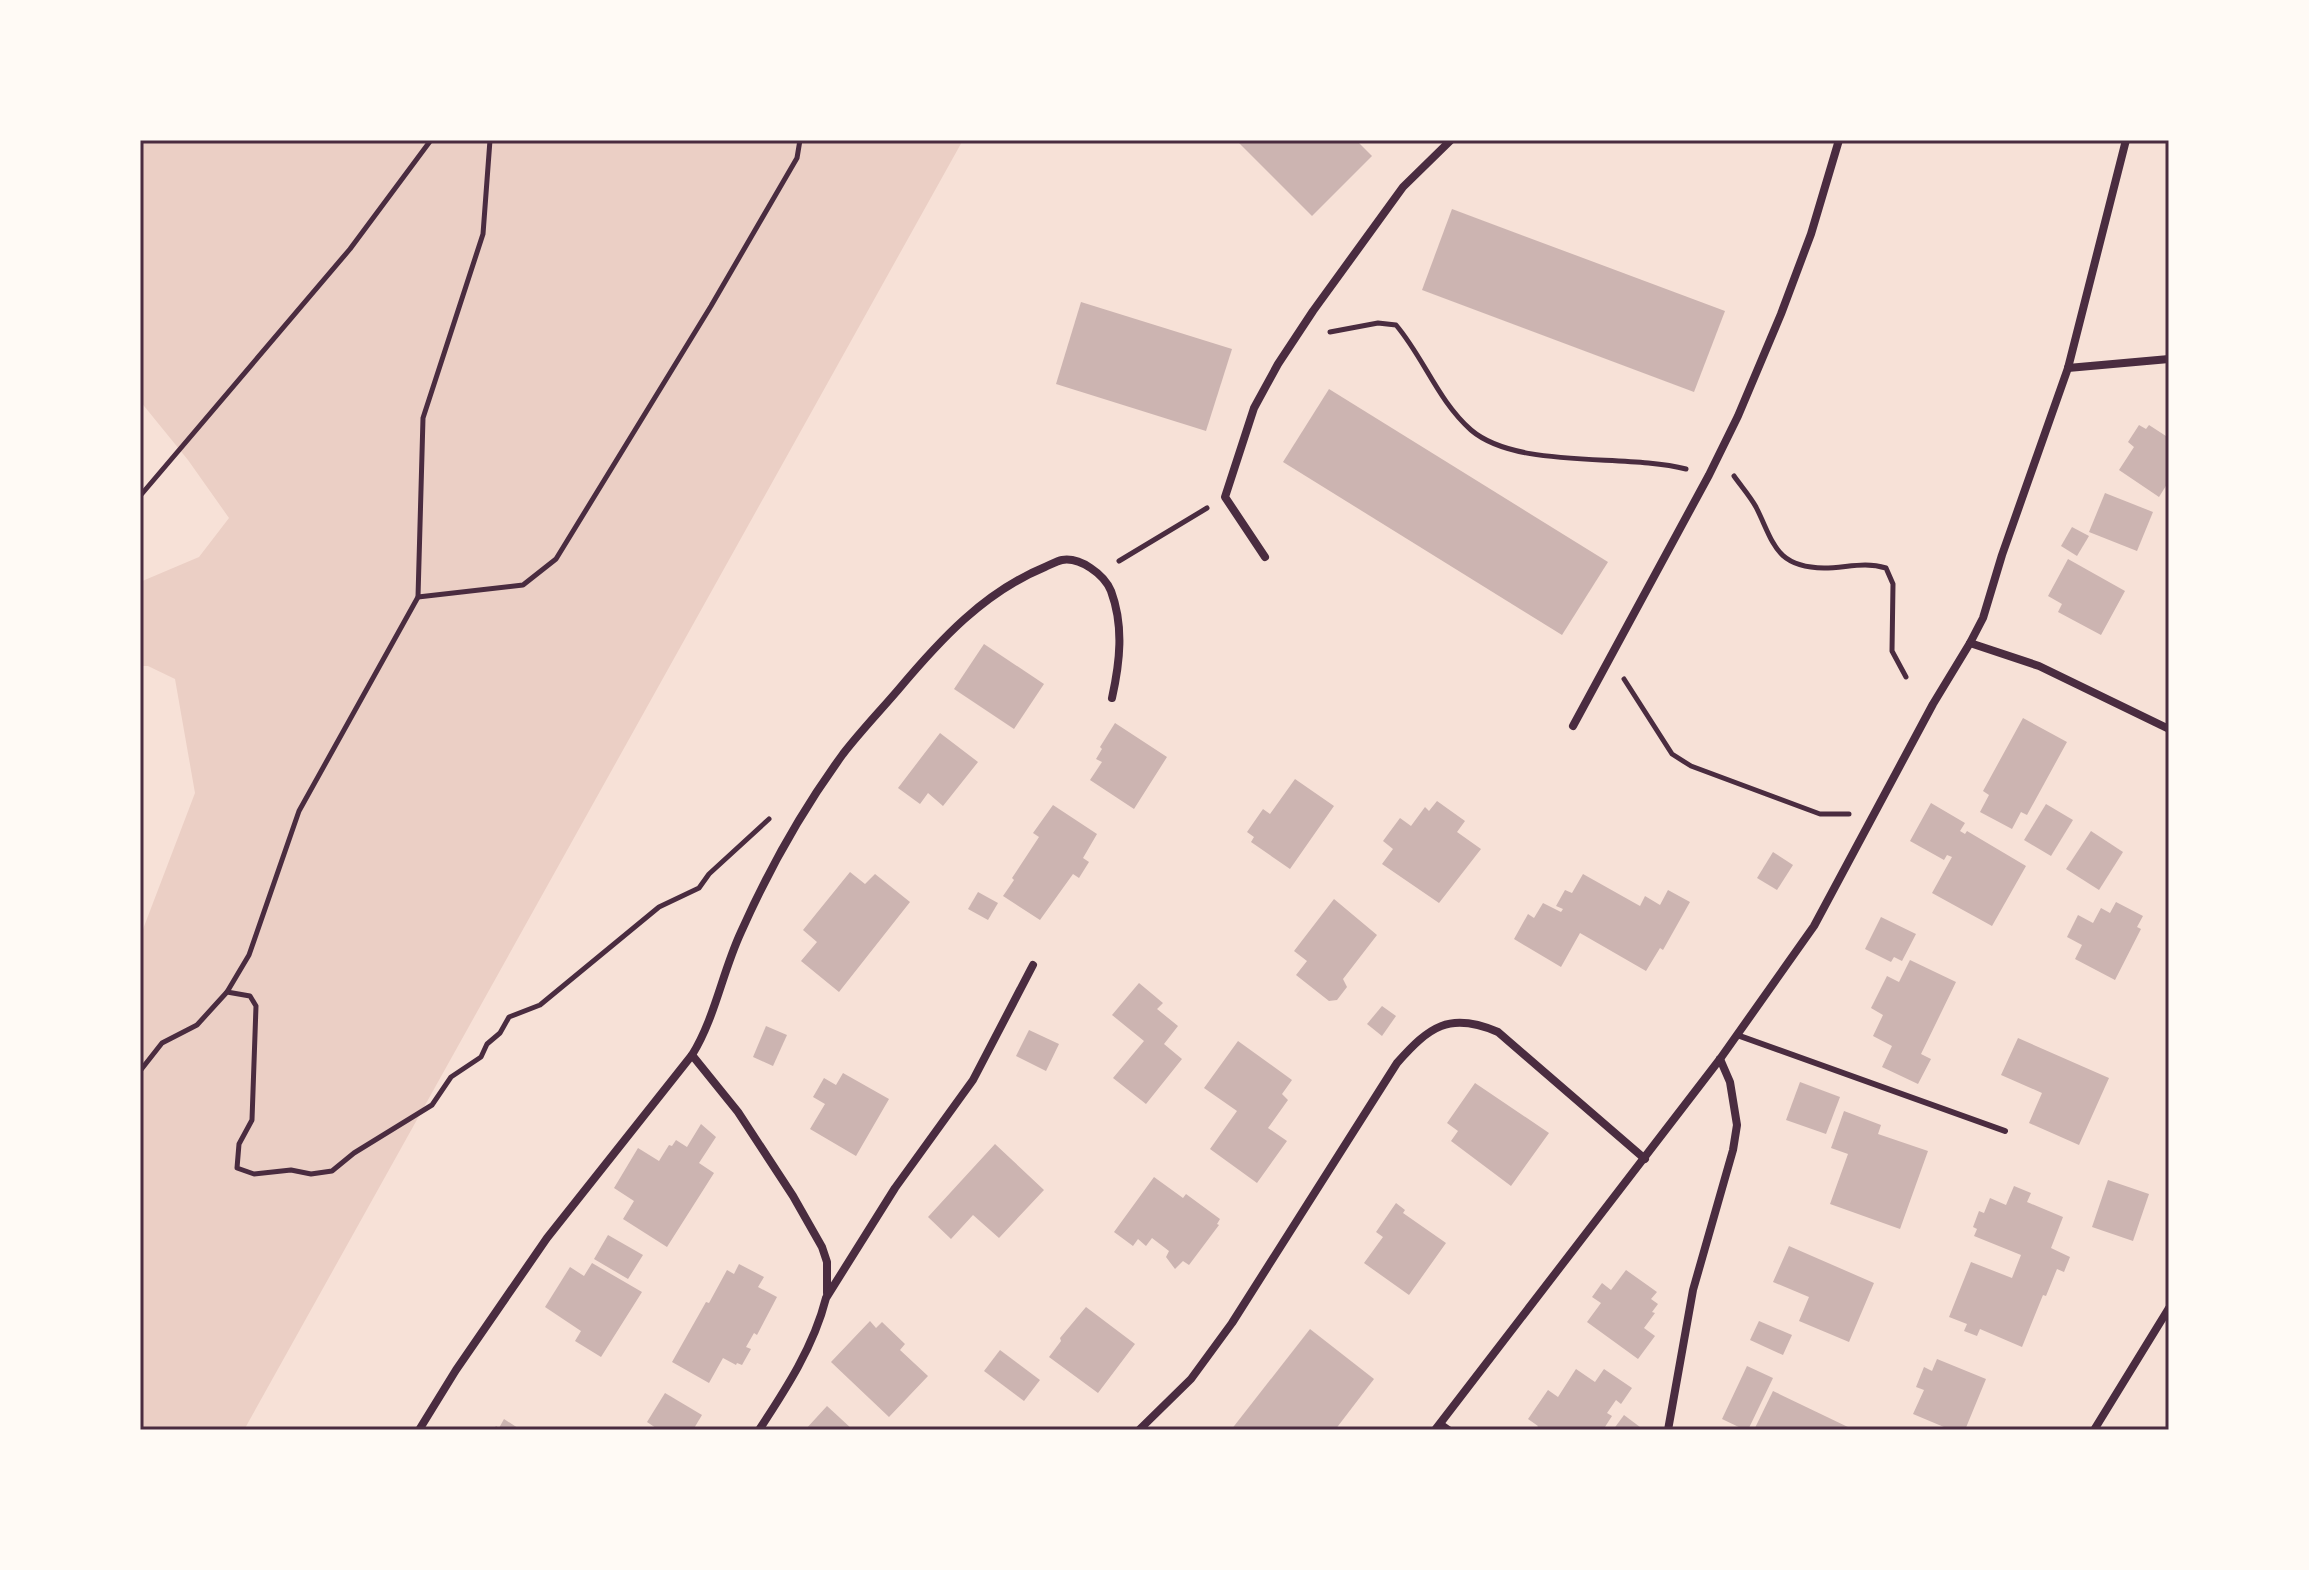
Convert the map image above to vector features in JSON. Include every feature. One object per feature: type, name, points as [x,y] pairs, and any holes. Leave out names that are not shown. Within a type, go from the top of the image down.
[{"type":"street","points":[[1265,557],[1225,497],[1254,408],[1301,329],[1403,187],[1451,140]]},
{"type":"street","points":[[1573,726],[1738,416],[1811,234],[1839,140]]},
{"type":"street","points":[[1438,1426],[1645,1159],[1814,926],[1933,704],[1970,643],[1983,618],[2068,368],[2126,140]]},
{"type":"street","points":[[2068,368],[2169,359]]},
{"type":"street","points":[[419,1430],[456,1370],[547,1238],[692,1055],[707,1027],[739,935],[779,853],[845,753],[931,651],[985,600],[1022,577],[1062,560],[1083,565],[1098,573],[1109,586],[1119,621],[1118,670],[1112,698]]},
{"type":"street","points":[[1970,643],[2039,666],[2169,729]]},
{"type":"street","points":[[826,1298],[895,1188],[973,1080],[1033,965]]},
{"type":"street","points":[[1139,1430],[1191,1379],[1232,1323],[1397,1063],[1433,1029],[1456,1022],[1475,1022],[1498,1032],[1645,1159]]},
{"type":"street","points":[[692,1055],[725,1094],[767,1155],[822,1247],[828,1278],[822,1315],[795,1373],[759,1430]]},
{"type":"street","points":[[1668,1430],[1693,1290],[1733,1150],[1737,1125],[1730,1082],[1720,1059]]},
{"type":"street","points":[[2094,1430],[2169,1308]]},
{"type":"lane","points":[[1737,1035],[2005,1131]]},
{"type":"lane","points":[[1438,1426],[1450,1430]]},
{"type":"path","points":[[140,496],[350,249],[431,140]]},
{"type":"path","points":[[140,1071],[162,1043],[197,1025],[227,992],[249,955],[299,811],[418,597],[423,418],[483,234],[490,140]]},
{"type":"path","points":[[418,597],[523,585],[556,559],[797,158],[800,140]]},
{"type":"path","points":[[1301,329],[1323,334],[1378,323],[1396,325],[1446,402],[1473,431],[1500,446],[1536,455],[1664,463],[1709,475],[1733,474],[1755,506],[1773,546],[1793,562],[1823,568],[1870,563],[1886,568],[1893,584],[1892,651],[1906,677]]},
{"type":"path","points":[[1098,573],[1225,497]]},
{"type":"path","points":[[1609,659],[1632,689],[1652,727],[1672,754],[1691,766],[1820,814],[1874,815]]},
{"type":"path","points":[[227,992],[250,996],[256,1006],[252,1120],[239,1144],[237,1168],[254,1174],[291,1170],[311,1174],[332,1171],[354,1153],[432,1105],[451,1077],[481,1057],[487,1044],[500,1033],[509,1017],[540,1005],[659,907],[699,888],[709,874],[768,819],[783,815],[799,821]]},
{"type":"shaded area","points":[[140,140],[963,140],[244,1430],[140,1430],[140,937],[195,793],[175,679],[148,666],[140,666],[140,582],[199,557],[229,518],[188,460],[140,401]]},
{"type":"building","points":[[1236,140],[1356,140],[1372,156],[1312,216]]},
{"type":"building","points":[[1452,209],[1725,311],[1694,392],[1422,290]]},
{"type":"building","points":[[1081,302],[1232,349],[1206,431],[1056,384]]},
{"type":"building","points":[[1329,389],[1608,562],[1562,635],[1283,462]]},
{"type":"building","points":[[2139,425],[2146,429],[2149,425],[2169,438],[2169,481],[2159,497],[2119,470],[2134,447],[2128,442]]},
{"type":"building","points":[[2105,493],[2153,512],[2137,551],[2089,532]]},
{"type":"building","points":[[2072,527],[2089,536],[2077,556],[2061,546]]},
{"type":"building","points":[[2068,559],[2125,591],[2101,635],[2058,612],[2062,604],[2048,596]]},
{"type":"building","points":[[984,644],[1044,684],[1014,729],[954,689]]},
{"type":"building","points":[[2023,718],[2067,742],[2027,815],[2021,812],[2012,829],[1980,812],[1989,795],[1983,791]]},
{"type":"building","points":[[1115,723],[1167,757],[1134,809],[1090,780],[1102,762],[1096,759],[1102,749],[1100,747]]},
{"type":"building","points":[[940,733],[978,762],[943,806],[928,793],[920,804],[898,788]]},
{"type":"building","points":[[1295,779],[1334,806],[1290,869],[1251,842],[1254,837],[1247,832],[1263,809],[1270,814]]},
{"type":"building","points":[[1437,801],[1465,821],[1457,832],[1481,849],[1439,903],[1382,864],[1393,849],[1383,841],[1400,818],[1411,826],[1425,807],[1429,811]]},
{"type":"building","points":[[1931,803],[1965,823],[1960,831],[1965,834],[1967,831],[2026,866],[1992,926],[1932,893],[1952,857],[1947,855],[1944,860],[1910,841]]},
{"type":"building","points":[[2046,804],[2073,820],[2051,856],[2024,840]]},
{"type":"building","points":[[1053,805],[1097,834],[1083,858],[1089,862],[1079,878],[1073,874],[1040,920],[1003,896],[1039,837],[1033,833]]},
{"type":"building","points":[[2091,831],[2123,852],[2099,890],[2066,869]]},
{"type":"building","points":[[1773,852],[1793,865],[1777,890],[1757,878]]},
{"type":"building","points":[[850,872],[865,884],[875,874],[910,902],[839,992],[801,961],[817,942],[803,930]]},
{"type":"building","points":[[1583,874],[1640,906],[1645,896],[1660,905],[1668,890],[1690,902],[1663,950],[1660,948],[1646,971],[1580,933],[1561,967],[1514,939],[1528,914],[1534,918],[1543,903],[1561,912],[1563,909],[1556,906],[1565,890],[1572,893]]},
{"type":"building","points":[[978,892],[998,903],[988,920],[968,909]]},
{"type":"building","points":[[1334,899],[1377,935],[1343,979],[1347,987],[1337,1000],[1329,1001],[1296,975],[1307,961],[1294,951]]},
{"type":"building","points":[[2116,902],[2143,916],[2137,927],[2141,929],[2115,980],[2075,959],[2082,945],[2067,937],[2078,915],[2093,923],[2101,908],[2110,913]]},
{"type":"building","points":[[1881,917],[1916,934],[1902,961],[1894,957],[1891,962],[1865,949]]},
{"type":"building","points":[[1910,960],[1956,982],[1921,1054],[1931,1059],[1918,1084],[1882,1067],[1892,1046],[1873,1036],[1883,1015],[1871,1008],[1887,976],[1899,982]]},
{"type":"building","points":[[1139,983],[1163,1003],[1157,1009],[1178,1026],[1164,1044],[1182,1059],[1146,1104],[1113,1078],[1144,1041],[1112,1015]]},
{"type":"building","points":[[1382,1006],[1396,1016],[1382,1036],[1367,1024]]},
{"type":"building","points":[[766,1026],[787,1035],[773,1066],[753,1057]]},
{"type":"building","points":[[1029,1030],[1059,1044],[1046,1071],[1016,1056]]},
{"type":"building","points":[[2018,1038],[2109,1078],[2079,1145],[2029,1123],[2042,1093],[2001,1075]]},
{"type":"building","points":[[1238,1041],[1292,1080],[1282,1094],[1288,1100],[1268,1128],[1287,1141],[1257,1183],[1210,1149],[1237,1111],[1204,1088]]},
{"type":"building","points":[[843,1073],[889,1099],[856,1156],[810,1129],[825,1104],[813,1097],[824,1078],[836,1085]]},
{"type":"building","points":[[1800,1082],[1840,1097],[1826,1134],[1786,1120]]},
{"type":"building","points":[[1475,1083],[1549,1133],[1511,1186],[1451,1141],[1458,1131],[1447,1123]]},
{"type":"building","points":[[1844,1111],[1881,1125],[1878,1134],[1928,1151],[1900,1229],[1830,1204],[1848,1154],[1831,1148]]},
{"type":"building","points":[[701,1124],[716,1137],[699,1163],[714,1173],[667,1247],[623,1219],[634,1201],[614,1188],[638,1148],[659,1161],[676,1140],[687,1147]]},
{"type":"building","points":[[995,1144],[1044,1190],[999,1238],[973,1215],[951,1239],[928,1217]]},
{"type":"building","points":[[1154,1177],[1183,1198],[1186,1194],[1220,1219],[1219,1225],[1189,1265],[1183,1261],[1175,1269],[1166,1257],[1169,1251],[1152,1238],[1146,1246],[1138,1239],[1133,1246],[1114,1232]]},
{"type":"building","points":[[2108,1180],[2149,1194],[2133,1241],[2092,1227]]},
{"type":"building","points":[[2014,1186],[2031,1193],[2027,1202],[2063,1217],[2051,1248],[2070,1257],[2064,1272],[2057,1269],[2046,1296],[2043,1295],[2022,1347],[1980,1329],[1977,1336],[1964,1331],[1967,1324],[1949,1317],[1971,1262],[2012,1278],[2021,1255],[1974,1236],[1977,1229],[1973,1227],[1979,1211],[1984,1213],[1990,1198],[2006,1205]]},
{"type":"building","points":[[1396,1203],[1405,1210],[1403,1213],[1446,1243],[1409,1295],[1364,1263],[1383,1237],[1376,1232]]},
{"type":"building","points":[[608,1235],[643,1255],[628,1279],[594,1259]]},
{"type":"building","points":[[1789,1246],[1874,1283],[1849,1342],[1799,1321],[1809,1297],[1773,1282]]},
{"type":"building","points":[[592,1263],[642,1292],[601,1357],[575,1341],[581,1331],[545,1307],[570,1267],[584,1276]]},
{"type":"building","points":[[739,1264],[764,1277],[758,1287],[777,1297],[757,1335],[754,1333],[746,1347],[751,1349],[742,1365],[723,1358],[709,1383],[672,1362],[727,1270],[734,1274]]},
{"type":"building","points":[[1626,1270],[1657,1292],[1651,1299],[1658,1304],[1652,1312],[1655,1313],[1644,1328],[1655,1336],[1638,1359],[1587,1322],[1601,1303],[1592,1297],[1602,1283],[1611,1290]]},
{"type":"building","points":[[1086,1307],[1135,1344],[1098,1393],[1049,1357],[1060,1338]]},
{"type":"building","points":[[870,1321],[876,1328],[882,1322],[905,1344],[900,1350],[928,1376],[889,1417],[831,1362]]},
{"type":"building","points":[[1759,1321],[1792,1335],[1783,1355],[1750,1340]]},
{"type":"building","points":[[1310,1329],[1374,1379],[1335,1430],[1231,1430]]},
{"type":"building","points":[[1000,1350],[1040,1380],[1024,1401],[984,1371]]},
{"type":"building","points":[[1937,1359],[1986,1379],[1965,1430],[1951,1430],[1913,1414],[1924,1390],[1916,1387],[1924,1367],[1932,1371]]},
{"type":"building","points":[[1747,1366],[1773,1378],[1748,1430],[1745,1430],[1722,1419]]},
{"type":"building","points":[[1576,1369],[1595,1382],[1604,1369],[1632,1388],[1621,1404],[1616,1400],[1607,1413],[1612,1416],[1603,1430],[1535,1430],[1538,1426],[1528,1419],[1548,1390],[1558,1397]]},
{"type":"building","points":[[1773,1391],[1850,1428],[1754,1430]]},
{"type":"building","points":[[665,1393],[702,1415],[693,1430],[659,1430],[647,1422]]},
{"type":"building","points":[[827,1406],[853,1430],[805,1430]]},
{"type":"building","points":[[1624,1415],[1644,1430],[1613,1430]]},
{"type":"building","points":[[504,1419],[521,1430],[493,1430],[496,1426],[499,1428]]}]
